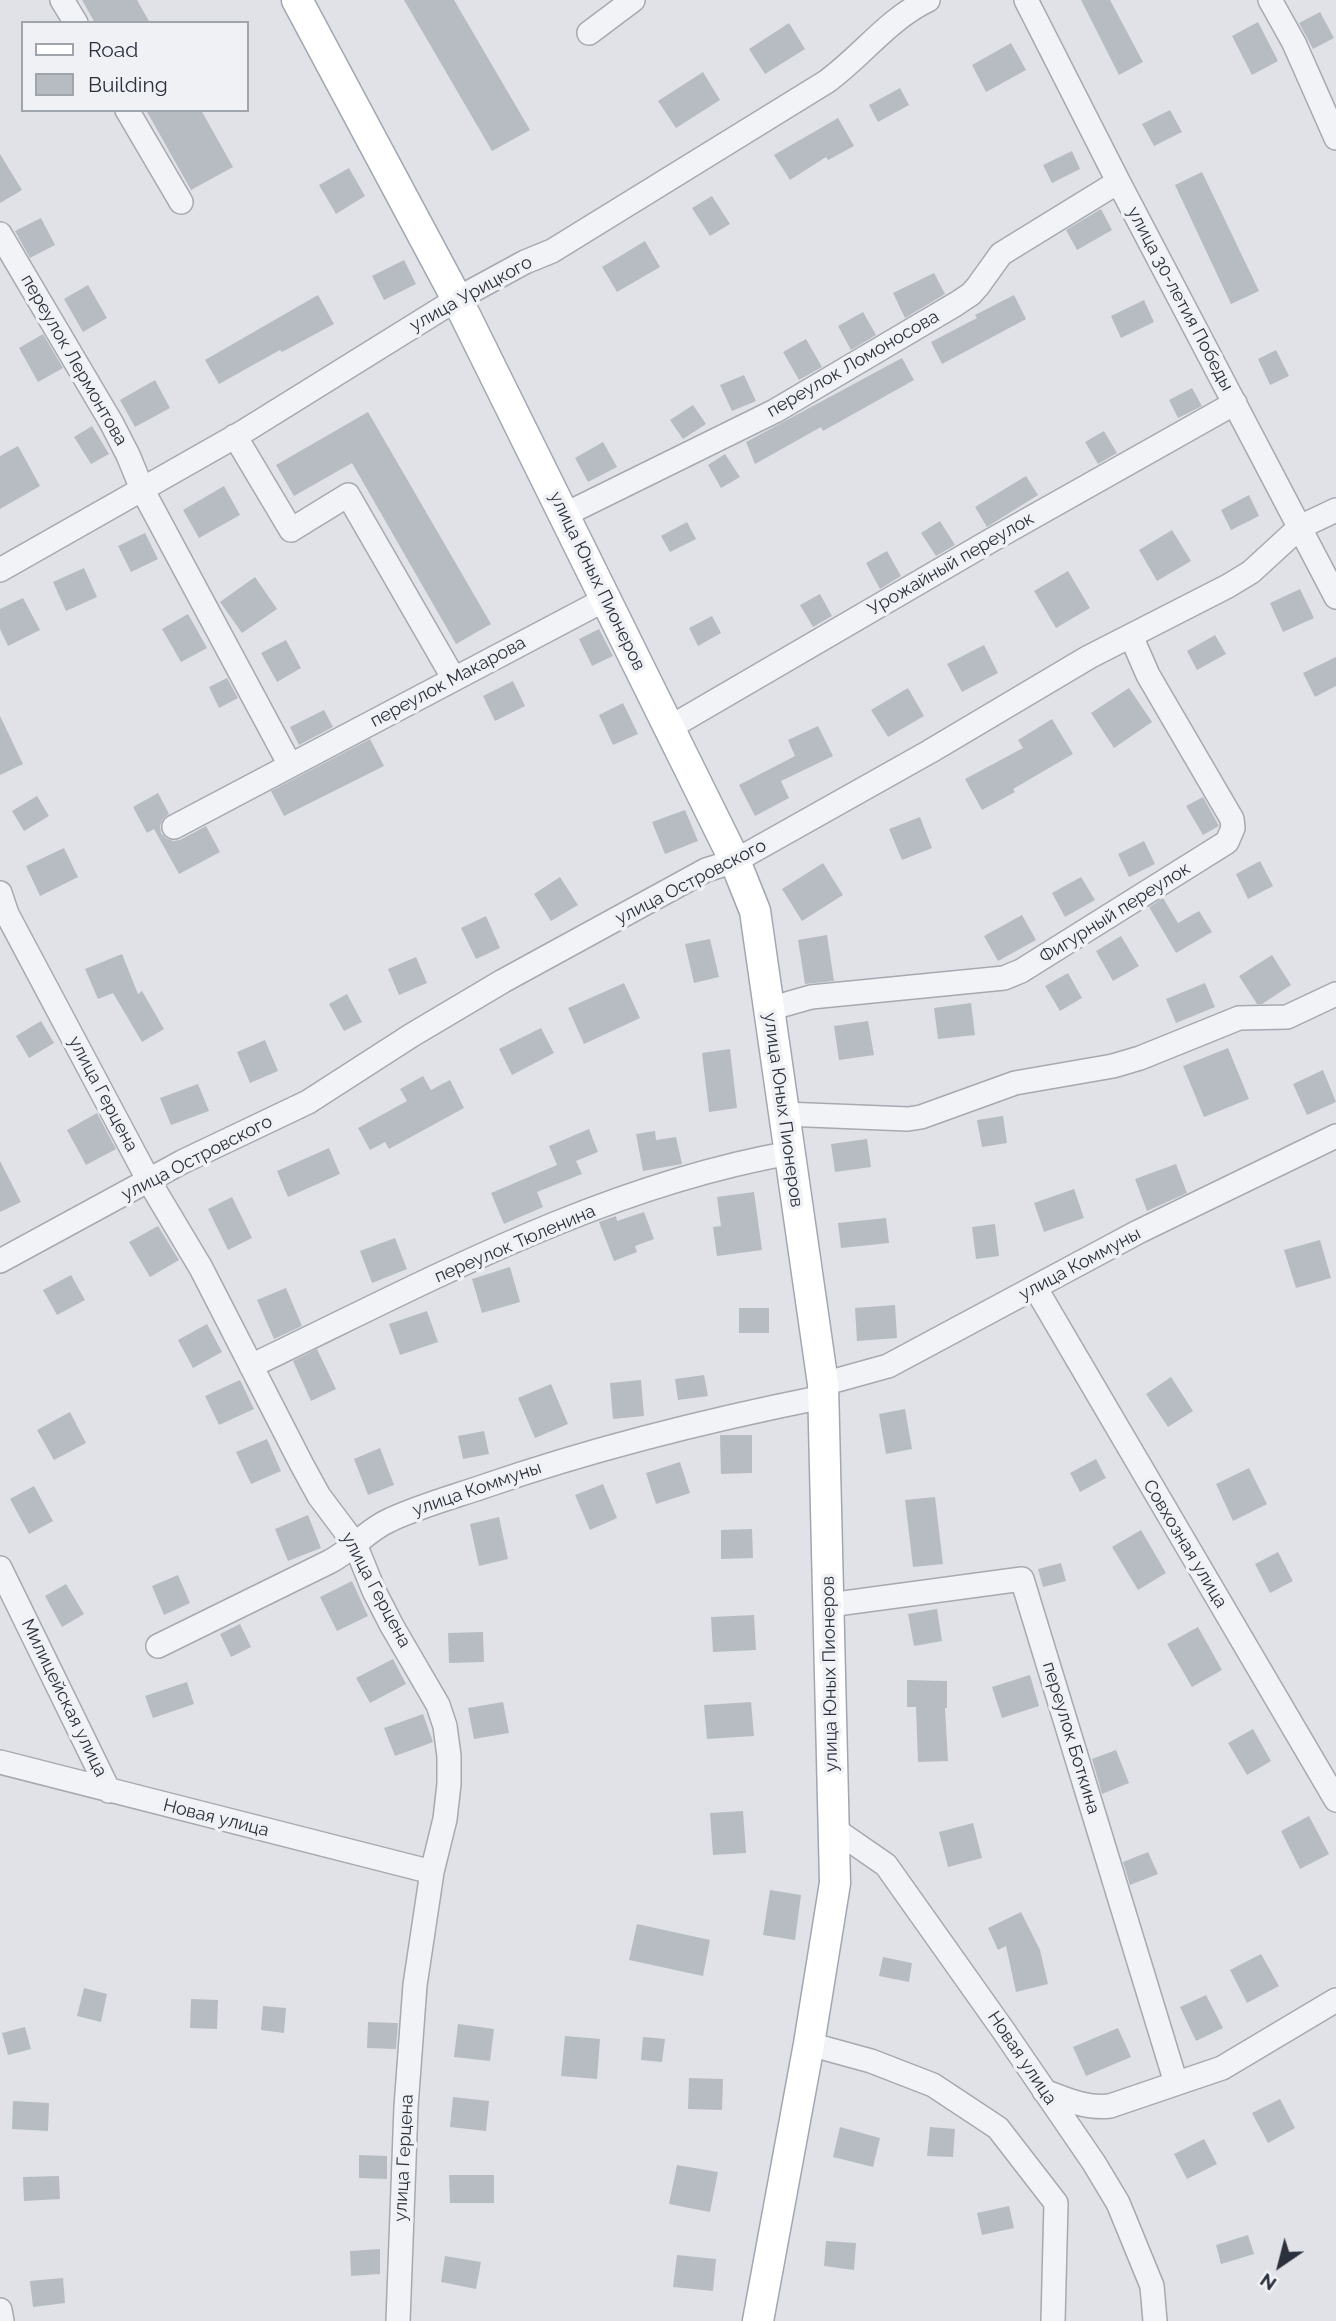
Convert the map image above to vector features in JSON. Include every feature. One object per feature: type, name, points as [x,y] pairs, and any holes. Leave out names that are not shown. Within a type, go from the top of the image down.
[{"type":"main road","name":"улица Юных Пионеров","points":[[297,0],[457,299],[735,861],[755,911],[823,1391],[835,1884],[809,2045],[758,2321]]},
{"type":"street","points":[[62,0],[75,21]]},
{"type":"street","points":[[589,33],[633,0]]},
{"type":"street","name":"улица Урицкого","points":[[0,569],[236,436],[457,299],[525,262],[552,251],[690,168],[839,73],[898,17],[928,0]]},
{"type":"street","name":"улица 30-летия Победы","points":[[1026,0],[1118,182],[1336,597]]},
{"type":"street","points":[[1270,0],[1294,43],[1336,138]]},
{"type":"street","points":[[128,112],[180,202]]},
{"type":"street","name":"переулок Ломоносова","points":[[564,515],[775,411],[971,295],[1000,254],[1118,182]]},
{"type":"street","name":"переулок Лермонтова","points":[[0,234],[111,422],[142,489]]},
{"type":"street","name":"Урожайный переулок","points":[[669,728],[978,548],[1235,403]]},
{"type":"street","points":[[236,436],[291,530],[348,495],[454,679]]},
{"type":"street","points":[[142,489],[290,765]]},
{"type":"street","name":"улица Островского","points":[[0,1261],[149,1181],[309,1102],[412,1035],[503,981],[706,870],[735,861],[929,752],[1089,657],[1219,591],[1251,572],[1300,527],[1336,510]]},
{"type":"street","name":"переулок Макарова","points":[[174,827],[606,599]]},
{"type":"street","name":"Фигурный переулок","points":[[769,1009],[811,998],[1004,978],[1021,971],[1227,842],[1233,828],[1232,819],[1148,675],[1131,636]]},
{"type":"street","name":"улица Герцена","points":[[0,893],[7,914],[149,1181],[201,1268],[319,1496],[355,1544],[386,1614],[438,1704],[445,1726],[449,1784],[445,1819],[432,1872],[415,1985],[406,2107],[398,2321]]},
{"type":"street","points":[[784,1114],[908,1119],[920,1117],[1015,1083],[1113,1066],[1140,1058],[1239,1018],[1287,1017],[1336,994]]},
{"type":"street","name":"улица Коммуны","points":[[158,1646],[329,1562],[387,1521],[559,1461],[823,1391],[888,1366],[1196,1203],[1336,1136]]},
{"type":"street","name":"переулок Тюленина","points":[[251,1366],[475,1258],[559,1223],[686,1176],[747,1160],[790,1153]]},
{"type":"street","name":"Совхозная улица","points":[[1035,1287],[1336,1800]]},
{"type":"street","name":"Милицейская улица","points":[[0,1568],[110,1791]]},
{"type":"street","name":"переулок Боткина","points":[[829,1605],[1022,1579],[1176,2084]]},
{"type":"street","name":"Новая улица","points":[[0,1762],[432,1872]]},
{"type":"street","name":"Новая улица","points":[[834,1829],[886,1866],[1044,2091],[1118,2203],[1152,2286],[1155,2321]]},
{"type":"street","points":[[1044,2091],[1098,2108],[1110,2106],[1222,2068],[1336,2000]]},
{"type":"street","points":[[809,2045],[871,2061],[933,2085],[998,2128],[1056,2203],[1053,2321]]},
{"type":"street","points":[[0,2311],[2,2321]]},
{"type":"building","points":[[82,0],[137,0],[149,21],[94,21]]},
{"type":"building","points":[[404,0],[454,0],[530,130],[492,151]]},
{"type":"building","points":[[1081,0],[1110,0],[1143,62],[1119,75]]},
{"type":"building","points":[[1320,12],[1334,38],[1313,49],[1299,23]]},
{"type":"building","points":[[1258,22],[1278,61],[1252,75],[1232,36]]},
{"type":"building","points":[[789,23],[805,49],[765,74],[749,49]]},
{"type":"building","points":[[1011,43],[1026,70],[986,92],[972,65]]},
{"type":"building","points":[[703,72],[720,100],[676,128],[658,101]]},
{"type":"building","points":[[900,88],[909,105],[878,122],[869,105]]},
{"type":"building","points":[[1170,110],[1182,132],[1154,146],[1142,124]]},
{"type":"building","points":[[147,112],[202,112],[233,167],[191,190]]},
{"type":"building","points":[[838,118],[854,146],[828,160],[826,157],[790,180],[774,155]]},
{"type":"building","points":[[1072,151],[1080,169],[1052,183],[1043,165]]},
{"type":"building","points":[[0,154],[22,190],[0,203]]},
{"type":"building","points":[[349,168],[365,196],[336,214],[319,185]]},
{"type":"building","points":[[1202,172],[1259,291],[1231,304],[1175,185]]},
{"type":"building","points":[[712,196],[730,224],[710,236],[692,208]]},
{"type":"building","points":[[1101,209],[1112,230],[1077,250],[1066,230]]},
{"type":"building","points":[[41,218],[55,245],[30,258],[15,231]]},
{"type":"building","points":[[645,241],[660,267],[617,292],[602,267]]},
{"type":"building","points":[[404,260],[416,284],[384,300],[372,276]]},
{"type":"building","points":[[934,273],[945,294],[905,318],[893,293]]},
{"type":"building","points":[[88,285],[107,318],[83,332],[64,299]]},
{"type":"building","points":[[318,295],[334,324],[219,384],[205,360]]},
{"type":"building","points":[[1014,295],[1026,319],[942,364],[931,342]]},
{"type":"building","points":[[1144,300],[1154,322],[1121,338],[1111,316]]},
{"type":"building","points":[[863,312],[876,335],[851,350],[838,326]]},
{"type":"building","points":[[43,334],[63,368],[38,382],[19,348]]},
{"type":"building","points":[[806,339],[822,367],[799,380],[783,352]]},
{"type":"building","points":[[1276,350],[1289,376],[1270,385],[1258,359]]},
{"type":"building","points":[[902,358],[914,380],[823,431],[821,427],[755,464],[746,442]]},
{"type":"building","points":[[744,375],[756,401],[732,411],[720,385]]},
{"type":"building","points":[[155,380],[170,408],[135,427],[120,400]]},
{"type":"building","points":[[1192,388],[1202,406],[1178,418],[1169,400]]},
{"type":"building","points":[[693,405],[706,424],[683,439],[670,420]]},
{"type":"building","points":[[368,412],[491,624],[456,644],[352,463],[294,496],[276,465]]},
{"type":"building","points":[[92,426],[109,454],[91,464],[74,437]]},
{"type":"building","points":[[1104,431],[1117,453],[1098,464],[1085,442]]},
{"type":"building","points":[[603,442],[617,467],[588,482],[575,458]]},
{"type":"building","points":[[18,446],[40,486],[0,509],[0,456]]},
{"type":"building","points":[[725,454],[740,477],[721,488],[708,465]]},
{"type":"building","points":[[1026,476],[1038,495],[987,527],[975,507]]},
{"type":"building","points":[[224,486],[240,515],[199,538],[183,510]]},
{"type":"building","points":[[1249,495],[1259,516],[1231,530],[1221,510]]},
{"type":"building","points":[[940,521],[955,545],[936,556],[921,533]]},
{"type":"building","points":[[687,522],[696,539],[670,552],[661,536]]},
{"type":"building","points":[[1172,530],[1191,561],[1157,581],[1139,550]]},
{"type":"building","points":[[145,533],[158,559],[131,572],[118,546]]},
{"type":"building","points":[[887,551],[901,576],[880,589],[866,563]]},
{"type":"building","points":[[84,568],[97,597],[66,611],[53,582]]},
{"type":"building","points":[[1068,571],[1090,608],[1056,628],[1034,591]]},
{"type":"building","points":[[255,577],[277,609],[242,633],[220,602]]},
{"type":"building","points":[[1300,589],[1314,618],[1283,632],[1270,603]]},
{"type":"building","points":[[820,594],[832,616],[813,627],[800,605]]},
{"type":"building","points":[[23,598],[40,630],[8,646],[0,629],[0,609]]},
{"type":"building","points":[[188,614],[207,648],[181,662],[162,629]]},
{"type":"building","points":[[712,616],[721,633],[698,646],[689,628]]},
{"type":"building","points":[[599,629],[613,656],[592,666],[579,639]]},
{"type":"building","points":[[1215,635],[1226,654],[1197,670],[1187,651]]},
{"type":"building","points":[[286,640],[301,668],[277,682],[261,653]]},
{"type":"building","points":[[984,645],[998,673],[962,692],[947,664]]},
{"type":"building","points":[[1336,657],[1336,686],[1315,697],[1303,673]]},
{"type":"building","points":[[227,678],[238,698],[219,708],[209,687]]},
{"type":"building","points":[[513,681],[525,706],[495,721],[483,696]]},
{"type":"building","points":[[908,688],[924,716],[888,737],[871,710]]},
{"type":"building","points":[[1129,688],[1152,722],[1114,748],[1091,713]]},
{"type":"building","points":[[623,703],[638,734],[613,745],[599,715]]},
{"type":"building","points":[[324,710],[333,727],[299,745],[290,727]]},
{"type":"building","points":[[0,716],[23,764],[0,775]]},
{"type":"building","points":[[1052,719],[1073,754],[982,810],[965,779],[1023,748],[1018,740]]},
{"type":"building","points":[[818,726],[833,756],[781,781],[789,798],[755,816],[739,785],[795,756],[788,740]]},
{"type":"building","points":[[370,739],[384,766],[284,816],[271,791]]},
{"type":"building","points":[[158,793],[169,814],[160,826],[161,833],[166,838],[180,840],[206,826],[220,852],[179,874],[154,829],[147,833],[133,807]]},
{"type":"building","points":[[37,796],[49,816],[24,831],[12,811]]},
{"type":"building","points":[[1203,797],[1219,826],[1203,835],[1186,806]]},
{"type":"building","points":[[685,810],[698,841],[665,854],[652,822]]},
{"type":"building","points":[[920,817],[932,848],[902,860],[889,829]]},
{"type":"building","points":[[1144,841],[1155,864],[1129,877],[1118,854]]},
{"type":"building","points":[[64,848],[78,877],[40,896],[26,866]]},
{"type":"building","points":[[1260,861],[1273,886],[1248,899],[1236,874]]},
{"type":"building","points":[[823,863],[843,895],[802,921],[782,889]]},
{"type":"building","points":[[560,877],[578,905],[551,921],[534,894]]},
{"type":"building","points":[[1081,877],[1095,900],[1065,917],[1052,893]]},
{"type":"building","points":[[1163,898],[1178,923],[1199,911],[1212,932],[1176,953],[1149,907]]},
{"type":"building","points":[[1022,915],[1036,940],[998,961],[984,936]]},
{"type":"building","points":[[486,916],[500,948],[476,959],[461,928]]},
{"type":"building","points":[[827,935],[834,981],[805,984],[798,940]]},
{"type":"building","points":[[1121,936],[1139,966],[1113,981],[1096,951]]},
{"type":"building","points":[[710,939],[719,977],[694,983],[685,944]]},
{"type":"building","points":[[122,954],[138,994],[142,991],[164,1029],[142,1042],[113,993],[98,999],[85,969]]},
{"type":"building","points":[[1272,955],[1291,985],[1262,1004],[1257,1004],[1239,976]]},
{"type":"building","points":[[416,957],[427,983],[399,995],[388,969]]},
{"type":"building","points":[[1068,973],[1082,998],[1060,1011],[1045,986]]},
{"type":"building","points":[[624,983],[640,1018],[584,1044],[568,1008]]},
{"type":"building","points":[[1205,983],[1215,1007],[1176,1023],[1166,999]]},
{"type":"building","points":[[347,994],[362,1022],[344,1031],[329,1004]]},
{"type":"building","points":[[971,1003],[975,1035],[938,1039],[934,1008]]},
{"type":"building","points":[[41,1021],[54,1043],[29,1058],[16,1036]]},
{"type":"building","points":[[868,1021],[874,1055],[839,1060],[834,1026]]},
{"type":"building","points":[[541,1028],[554,1053],[512,1075],[499,1049]]},
{"type":"building","points":[[265,1040],[278,1071],[250,1083],[237,1052]]},
{"type":"building","points":[[1228,1048],[1249,1099],[1204,1117],[1183,1066]]},
{"type":"building","points":[[730,1049],[737,1108],[709,1112],[702,1053]]},
{"type":"building","points":[[1323,1070],[1336,1102],[1307,1115],[1293,1084]]},
{"type":"building","points":[[423,1076],[431,1090],[450,1080],[464,1108],[389,1149],[385,1142],[370,1150],[358,1128],[407,1101],[400,1089]]},
{"type":"building","points":[[198,1084],[209,1111],[171,1125],[160,1098]]},
{"type":"building","points":[[97,1113],[116,1149],[86,1165],[67,1130]]},
{"type":"building","points":[[1003,1116],[1007,1143],[982,1147],[977,1120]]},
{"type":"building","points":[[589,1129],[598,1152],[576,1161],[582,1174],[537,1192],[543,1207],[504,1224],[491,1193],[557,1165],[549,1146]]},
{"type":"building","points":[[655,1131],[656,1140],[676,1137],[682,1164],[643,1171],[636,1134]]},
{"type":"building","points":[[867,1139],[871,1167],[835,1172],[831,1144]]},
{"type":"building","points":[[329,1148],[340,1174],[288,1197],[277,1171]]},
{"type":"building","points":[[0,1161],[21,1202],[0,1212]]},
{"type":"building","points":[[1176,1164],[1187,1193],[1147,1211],[1135,1179]]},
{"type":"building","points":[[1074,1189],[1084,1218],[1044,1232],[1034,1203]]},
{"type":"building","points":[[754,1192],[762,1250],[717,1256],[713,1227],[721,1226],[717,1197]]},
{"type":"building","points":[[232,1197],[252,1238],[228,1250],[208,1209]]},
{"type":"building","points":[[644,1212],[654,1239],[635,1246],[637,1252],[614,1261],[599,1222],[616,1216],[617,1221]]},
{"type":"building","points":[[886,1218],[889,1243],[841,1248],[838,1223]]},
{"type":"building","points":[[995,1224],[999,1256],[976,1259],[972,1227]]},
{"type":"building","points":[[158,1226],[179,1260],[150,1277],[129,1242]]},
{"type":"building","points":[[395,1238],[407,1269],[372,1283],[360,1251]]},
{"type":"building","points":[[1320,1240],[1331,1278],[1296,1288],[1284,1250]]},
{"type":"building","points":[[510,1267],[520,1302],[482,1313],[472,1279]]},
{"type":"building","points":[[71,1275],[85,1300],[57,1315],[43,1290]]},
{"type":"building","points":[[286,1288],[302,1326],[274,1339],[257,1300]]},
{"type":"building","points":[[895,1305],[897,1338],[857,1341],[855,1308]]},
{"type":"building","points":[[739,1308],[769,1308],[769,1333],[739,1333]]},
{"type":"building","points":[[427,1311],[438,1342],[400,1355],[389,1324]]},
{"type":"building","points":[[207,1324],[222,1352],[193,1368],[178,1340]]},
{"type":"building","points":[[317,1349],[336,1389],[311,1401],[293,1361]]},
{"type":"building","points":[[704,1375],[708,1396],[678,1400],[675,1379]]},
{"type":"building","points":[[1171,1377],[1193,1411],[1168,1427],[1146,1394]]},
{"type":"building","points":[[240,1380],[254,1409],[219,1425],[205,1396]]},
{"type":"building","points":[[641,1380],[644,1416],[613,1419],[610,1383]]},
{"type":"building","points":[[551,1384],[568,1424],[535,1438],[518,1398]]},
{"type":"building","points":[[905,1409],[912,1449],[886,1454],[879,1414]]},
{"type":"building","points":[[70,1412],[86,1443],[54,1460],[37,1430]]},
{"type":"building","points":[[484,1431],[489,1454],[463,1459],[458,1436]]},
{"type":"building","points":[[720,1435],[752,1435],[752,1473],[721,1474]]},
{"type":"building","points":[[267,1439],[281,1471],[251,1484],[236,1452]]},
{"type":"building","points":[[380,1448],[394,1485],[368,1495],[354,1459]]},
{"type":"building","points":[[1096,1459],[1106,1478],[1080,1492],[1070,1473]]},
{"type":"building","points":[[680,1462],[690,1493],[656,1504],[646,1473]]},
{"type":"building","points":[[1249,1468],[1267,1504],[1233,1521],[1216,1484]]},
{"type":"building","points":[[603,1484],[617,1518],[590,1530],[575,1495]]},
{"type":"building","points":[[34,1486],[53,1521],[29,1534],[10,1499]]},
{"type":"building","points":[[935,1497],[943,1564],[913,1567],[905,1500]]},
{"type":"building","points":[[308,1515],[321,1548],[288,1561],[275,1529]]},
{"type":"building","points":[[499,1517],[508,1559],[479,1566],[470,1524]]},
{"type":"building","points":[[752,1529],[753,1558],[721,1559],[721,1530]]},
{"type":"building","points":[[1141,1530],[1166,1573],[1138,1590],[1112,1547]]},
{"type":"building","points":[[1278,1552],[1293,1581],[1270,1593],[1255,1564]]},
{"type":"building","points":[[1061,1563],[1066,1581],[1043,1587],[1038,1569]]},
{"type":"building","points":[[178,1575],[190,1603],[164,1615],[152,1586]]},
{"type":"building","points":[[352,1581],[368,1616],[337,1631],[320,1597]]},
{"type":"building","points":[[66,1584],[84,1614],[62,1627],[45,1596]]},
{"type":"building","points":[[937,1609],[942,1641],[914,1646],[908,1614]]},
{"type":"building","points":[[754,1615],[756,1650],[713,1652],[711,1617]]},
{"type":"building","points":[[240,1624],[251,1647],[231,1657],[220,1634]]},
{"type":"building","points":[[1198,1627],[1222,1670],[1192,1687],[1167,1644]]},
{"type":"building","points":[[483,1632],[484,1662],[449,1663],[448,1633]]},
{"type":"building","points":[[393,1659],[406,1684],[370,1703],[356,1678]]},
{"type":"building","points":[[1030,1675],[1039,1706],[1002,1718],[992,1687]]},
{"type":"building","points":[[907,1680],[947,1681],[945,1708],[948,1761],[918,1762],[916,1707],[907,1707]]},
{"type":"building","points":[[187,1682],[194,1704],[153,1718],[145,1696]]},
{"type":"building","points":[[503,1702],[509,1733],[474,1739],[468,1708]]},
{"type":"building","points":[[751,1702],[754,1736],[707,1739],[704,1705]]},
{"type":"building","points":[[423,1714],[433,1742],[395,1756],[384,1728]]},
{"type":"building","points":[[1253,1729],[1271,1761],[1247,1775],[1228,1743]]},
{"type":"building","points":[[1116,1750],[1129,1783],[1102,1794],[1092,1759]]},
{"type":"building","points":[[743,1811],[746,1853],[713,1855],[710,1813]]},
{"type":"building","points":[[1309,1816],[1329,1854],[1300,1869],[1281,1831]]},
{"type":"building","points":[[973,1823],[982,1858],[948,1867],[939,1832]]},
{"type":"building","points":[[1148,1852],[1158,1874],[1130,1885],[1123,1862]]},
{"type":"building","points":[[770,1890],[801,1895],[795,1940],[763,1935]]},
{"type":"building","points":[[1021,1912],[1040,1950],[1048,1984],[1016,1992],[1006,1946],[998,1950],[988,1928]]},
{"type":"building","points":[[637,1924],[710,1940],[703,1976],[629,1960]]},
{"type":"building","points":[[1261,1954],[1279,1986],[1247,2003],[1230,1970]]},
{"type":"building","points":[[883,1957],[912,1963],[909,1982],[879,1976]]},
{"type":"building","points":[[84,1988],[107,1994],[101,2022],[77,2016]]},
{"type":"building","points":[[1206,1995],[1223,2028],[1196,2041],[1180,2007]]},
{"type":"building","points":[[191,1999],[218,2000],[217,2029],[190,2028]]},
{"type":"building","points":[[263,2006],[286,2008],[284,2033],[261,2030]]},
{"type":"building","points":[[368,2022],[398,2023],[396,2049],[367,2048]]},
{"type":"building","points":[[458,2024],[494,2029],[490,2061],[454,2057]]},
{"type":"building","points":[[25,2027],[31,2049],[8,2055],[2,2033]]},
{"type":"building","points":[[1118,2028],[1131,2057],[1086,2076],[1073,2047]]},
{"type":"building","points":[[565,2036],[600,2039],[597,2079],[561,2076]]},
{"type":"building","points":[[643,2037],[665,2039],[662,2062],[641,2060]]},
{"type":"building","points":[[689,2078],[723,2079],[722,2110],[688,2109]]},
{"type":"building","points":[[453,2097],[489,2101],[486,2131],[450,2127]]},
{"type":"building","points":[[1280,2099],[1295,2128],[1268,2143],[1252,2113]]},
{"type":"building","points":[[13,2101],[49,2103],[48,2131],[12,2129]]},
{"type":"building","points":[[840,2127],[880,2138],[873,2167],[833,2157]]},
{"type":"building","points":[[930,2127],[955,2129],[953,2157],[927,2156]]},
{"type":"building","points":[[1204,2139],[1217,2164],[1187,2179],[1174,2154]]},
{"type":"building","points":[[359,2155],[387,2156],[387,2179],[359,2178]]},
{"type":"building","points":[[677,2165],[718,2172],[710,2212],[669,2204]]},
{"type":"building","points":[[449,2175],[494,2175],[494,2203],[450,2203]]},
{"type":"building","points":[[59,2176],[60,2199],[24,2201],[23,2177]]},
{"type":"building","points":[[1009,2206],[1014,2228],[982,2235],[977,2213]]},
{"type":"building","points":[[1248,2235],[1254,2254],[1221,2264],[1216,2245]]},
{"type":"building","points":[[826,2241],[856,2243],[854,2270],[824,2266]]},
{"type":"building","points":[[380,2249],[380,2274],[351,2276],[350,2251]]},
{"type":"building","points":[[677,2255],[716,2259],[713,2291],[673,2287]]},
{"type":"building","points":[[445,2256],[481,2262],[476,2289],[441,2282]]},
{"type":"building","points":[[63,2278],[65,2303],[33,2307],[30,2281]]}]
